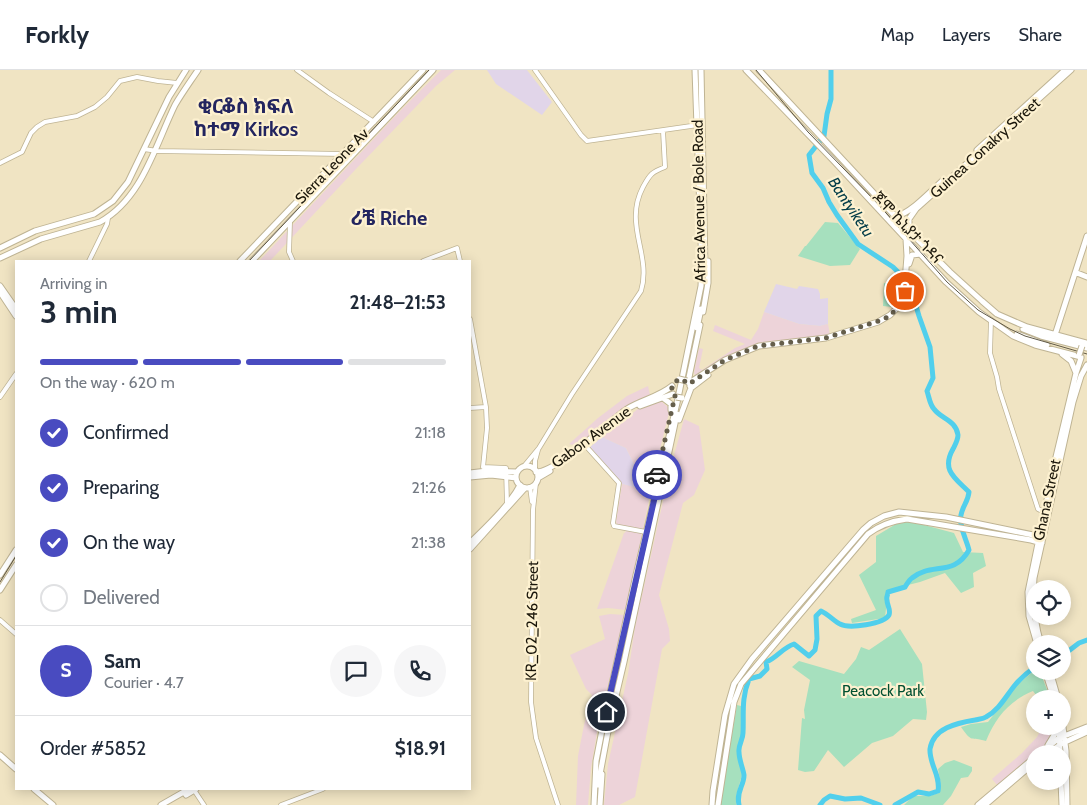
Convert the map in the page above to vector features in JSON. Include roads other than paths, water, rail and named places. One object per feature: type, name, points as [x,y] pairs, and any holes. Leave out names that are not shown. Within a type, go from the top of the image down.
[{"type":"main road","points":[[0,248],[35,231],[94,214],[118,196],[128,182],[169,97],[186,70]]},
{"type":"main road","points":[[0,258],[41,239],[100,222],[108,218],[122,205],[134,191],[178,101],[198,70]]},
{"type":"main road","name":"Sierra Leone Av","points":[[241,260],[423,70]]},
{"type":"main road","name":"Sierra Leone Av","points":[[254,260],[433,70]]},
{"type":"main road","points":[[746,70],[946,282],[992,321],[1022,340],[1061,352],[1082,356]]},
{"type":"main road","name":"ጆሞ ኬኒያታ ጎዳና","points":[[759,70],[909,231],[950,272],[997,314],[1035,330],[1085,345]]},
{"type":"main road","name":"Guinea Conakry Street","points":[[1044,92],[1065,70]]},
{"type":"main road","name":"Guinea Conakry Street","points":[[896,216],[911,212],[1071,70]]},
{"type":"main road","name":"Africa Avenue / Bole Road","points":[[595,805],[609,726],[657,497],[699,318],[705,283],[698,73]]},
{"type":"main road","points":[[909,231],[908,222],[911,212]]},
{"type":"main road","points":[[72,220],[75,230]]},
{"type":"main road","points":[[1055,335],[1087,236]]},
{"type":"main road","points":[[677,380],[689,384],[746,353],[773,346],[832,340],[892,317],[902,306],[907,294],[906,238]]},
{"type":"main road","points":[[657,497],[665,487],[679,420],[678,396],[672,386],[680,372],[694,310],[699,277],[699,253],[704,246],[708,250],[706,298],[689,375],[689,384]]},
{"type":"main road","points":[[907,270],[911,256],[921,254]]},
{"type":"main road","points":[[1076,273],[1087,277]]},
{"type":"main road","points":[[0,286],[15,308]]},
{"type":"main road","points":[[0,292],[15,314]]},
{"type":"main road","points":[[997,314],[1030,332],[1085,345]]},
{"type":"main road","points":[[992,321],[1028,339],[1082,356],[1087,363]]},
{"type":"main road","name":"Ghana Street","points":[[1042,536],[1044,512],[1076,373],[1085,345]]},
{"type":"main road","points":[[1061,352],[1071,361],[1076,373]]},
{"type":"main road","name":"Ghana Street","points":[[1034,635],[1028,604],[1037,555],[1073,402],[1087,363]]},
{"type":"main road","points":[[689,375],[696,379]]},
{"type":"main road","points":[[657,497],[654,487],[672,410],[678,396],[689,384],[703,377]]},
{"type":"main road","name":"Gabon Avenue","points":[[525,486],[536,476],[585,444],[639,402],[662,393],[672,386]]},
{"type":"main road","name":"Gabon Avenue","points":[[614,420],[630,410],[662,397],[678,396]]},
{"type":"main road","points":[[662,397],[669,401],[672,410]]},
{"type":"main road","points":[[517,475],[525,466],[532,467],[536,476]]},
{"type":"main road","points":[[471,473],[486,471],[517,475],[525,486]]},
{"type":"main road","points":[[471,477],[505,474]]},
{"type":"main road","points":[[471,542],[516,492],[525,486]]},
{"type":"main road","points":[[471,548],[525,486]]},
{"type":"main road","name":"Africa Avenue / Bole Road","points":[[595,805],[592,782],[596,771],[603,724],[646,532],[657,497]]},
{"type":"main road","points":[[712,805],[725,715],[734,684],[752,659],[871,523],[884,516],[899,512],[946,517],[1042,536]]},
{"type":"main road","points":[[718,805],[734,702],[741,684],[868,534],[878,526],[892,521],[907,519],[1040,543]]},
{"type":"main road","points":[[974,524],[985,532]]},
{"type":"main road","points":[[1002,535],[1011,530]]},
{"type":"main road","points":[[0,574],[15,552]]},
{"type":"main road","name":"Ghana Street","points":[[1037,555],[1032,602],[1039,635]]},
{"type":"main road","points":[[0,590],[15,567]]},
{"type":"main road","points":[[1055,745],[1087,727]]},
{"type":"main road","points":[[1071,731],[1076,734]]},
{"type":"main road","points":[[1068,745],[1076,734],[1087,732]]},
{"type":"main road","points":[[1061,735],[1062,740]]},
{"type":"main road","points":[[1062,735],[1062,745]]},
{"type":"main road","points":[[0,755],[15,770]]},
{"type":"main road","points":[[0,759],[15,770]]},
{"type":"main road","points":[[978,805],[1026,765]]},
{"type":"main road","points":[[985,805],[1026,770]]},
{"type":"main road","points":[[37,790],[54,805]]},
{"type":"main road","points":[[161,805],[191,790]]},
{"type":"main road","points":[[168,805],[191,790]]},
{"type":"main road","points":[[1061,790],[1062,805]]},
{"type":"main road","points":[[1065,790],[1066,805]]},
{"type":"street","points":[[297,70],[374,122]]},
{"type":"street","points":[[535,70],[587,141],[700,125]]},
{"type":"street","points":[[0,163],[22,152],[31,133],[37,127],[45,122],[77,116],[95,107],[104,100],[120,81],[137,77],[158,82],[177,83]]},
{"type":"street","points":[[525,466],[539,448],[572,394],[641,291],[644,270],[635,224],[635,211],[639,194],[652,172],[666,166],[663,131]]},
{"type":"street","points":[[144,149],[154,151],[343,154]]},
{"type":"street","points":[[89,260],[108,218]]},
{"type":"street","points":[[100,222],[105,228]]},
{"type":"street","points":[[290,222],[289,252],[293,260]]},
{"type":"street","points":[[426,260],[457,248],[460,260]]},
{"type":"street","points":[[992,321],[990,353],[999,389],[1025,464],[1038,509],[1044,512]]},
{"type":"street","points":[[471,325],[486,407],[487,428],[483,467],[506,468],[507,504]]},
{"type":"street","points":[[0,397],[15,375]]},
{"type":"street","points":[[471,408],[486,407]]},
{"type":"street","points":[[585,444],[619,483],[614,526],[646,532]]},
{"type":"street","name":"KR_02_246 Street","points":[[539,448],[535,461],[536,476],[533,510],[531,702],[538,745],[558,805]]},
{"type":"street","name":"KR_02_246 Street","points":[[525,486],[533,510]]},
{"type":"street","points":[[0,620],[15,633]]},
{"type":"street","points":[[194,790],[204,805]]},
{"type":"street","points":[[281,805],[320,790]]},
{"type":"waterway","name":"Bantyiketu","points":[[739,805],[739,792],[744,775],[739,749],[743,736],[744,700],[749,679],[760,676],[767,669],[766,662],[794,644],[809,656],[815,650],[817,639],[816,616],[821,611],[844,625],[866,625],[881,621],[889,615],[890,611],[887,599],[888,592],[905,587],[919,573],[956,564],[969,550],[961,519],[969,492],[951,473],[948,463],[958,439],[957,430],[937,412],[930,401],[927,391],[933,378],[930,347],[916,306],[916,295],[912,286],[893,267],[858,244],[837,215],[823,188],[812,173],[809,155],[824,136],[831,99],[831,70]]},
{"type":"waterway","points":[[1071,649],[1087,640]]},
{"type":"waterway","points":[[895,805],[918,792],[929,794],[938,791],[938,780],[930,754],[932,742],[936,736],[941,731],[954,725],[982,719],[991,714],[1026,674]]},
{"type":"waterway","points":[[820,805],[830,796],[845,799],[861,798],[880,805]]},
{"type":"tram line","points":[[250,260],[429,70]]},
{"type":"tram line","points":[[756,70],[808,132],[879,205],[947,282],[978,310],[1025,336],[1087,354]]},
{"type":"tram line","points":[[0,582],[15,558]]},
{"type":"district","name":"ቂርቆስ ክፍለ ከተማ Kirkos","points":[[246,118]]},
{"type":"district","name":"ሪቼ Riche","points":[[389,218]]},
{"type":"park label","name":"Peacock Park","points":[[883,691]]}]
